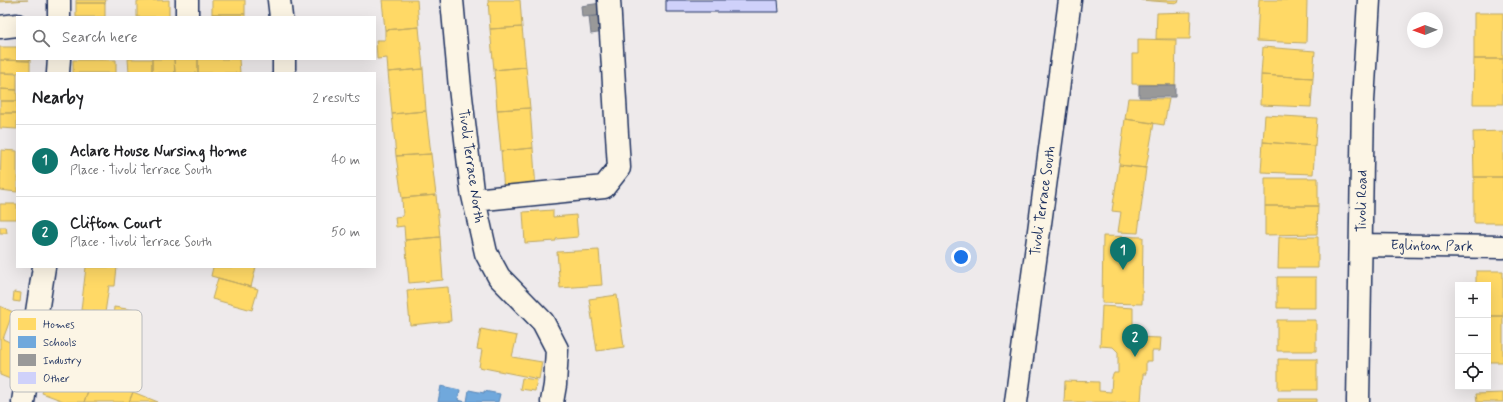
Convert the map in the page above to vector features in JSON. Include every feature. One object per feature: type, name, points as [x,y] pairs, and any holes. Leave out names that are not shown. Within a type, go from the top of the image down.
[{"type":"street","points":[[59,0],[59,16]]},
{"type":"street","points":[[187,0],[187,16]]},
{"type":"street","points":[[279,0],[281,16]]},
{"type":"street","name":"Tivoli Terrace North","points":[[452,0],[460,88],[472,191],[486,253],[499,277],[543,322],[557,349],[555,385],[552,402]]},
{"type":"street","points":[[474,200],[604,187],[620,168],[609,0]]},
{"type":"street","name":"Tivoli Terrace South","points":[[1016,402],[1070,0]]},
{"type":"street","name":"Tivoli Road","points":[[1358,402],[1364,101],[1370,0]]},
{"type":"street","points":[[0,27],[16,25]]},
{"type":"street","points":[[58,72],[59,60]]},
{"type":"street","points":[[284,60],[284,72]]},
{"type":"street","name":"Eglinton Park","points":[[1361,245],[1503,247]]},
{"type":"street","points":[[37,310],[44,268]]},
{"type":"street","points":[[23,402],[25,392]]},
{"type":"building: Homes","points":[[0,0],[28,0],[0,2]]},
{"type":"building: Homes","points":[[76,0],[106,0],[105,3],[76,3]]},
{"type":"building: Homes","points":[[169,0],[169,16],[137,16],[137,1]]},
{"type":"building: Homes","points":[[212,0],[245,0],[245,14],[212,14]]},
{"type":"building: Homes","points":[[382,0],[417,0],[419,27],[385,30]]},
{"type":"building: Homes","points":[[488,0],[520,0],[522,27],[490,29]]},
{"type":"building: Homes","points":[[1141,0],[1179,0],[1178,3]]},
{"type":"building: Homes","points":[[1259,0],[1307,0],[1306,43],[1257,41]]},
{"type":"building: Homes","points":[[76,3],[105,3],[105,16],[76,16]]},
{"type":"building: Homes","points":[[1191,12],[1190,39],[1156,39],[1157,13]]},
{"type":"building: Homes","points":[[1474,13],[1503,13],[1503,59],[1474,59]]},
{"type":"building: Homes","points":[[212,14],[245,14],[245,16],[212,16]]},
{"type":"building: Homes","points":[[419,27],[423,69],[388,72],[387,58],[377,59],[376,40],[385,40],[385,30]]},
{"type":"building: Homes","points":[[522,27],[526,67],[494,70],[490,29]]},
{"type":"building: Homes","points":[[1138,39],[1176,40],[1175,85],[1132,84],[1132,54],[1138,54]]},
{"type":"building: Homes","points":[[0,47],[16,47],[16,60],[30,61],[0,60]]},
{"type":"building: Homes","points":[[1263,47],[1315,51],[1313,78],[1261,75]]},
{"type":"building: Homes","points":[[1474,59],[1503,59],[1503,104],[1473,104]]},
{"type":"building: Homes","points":[[0,60],[30,61],[30,72],[0,73]]},
{"type":"building: Homes","points":[[73,60],[116,60],[116,72],[73,72]]},
{"type":"building: Homes","points":[[128,60],[152,60],[152,72],[129,72]]},
{"type":"building: Homes","points":[[152,60],[174,60],[175,72],[152,72]]},
{"type":"building: Homes","points":[[174,60],[198,60],[198,72],[175,72]]},
{"type":"building: Homes","points":[[198,60],[239,60],[240,72],[198,72]]},
{"type":"building: Homes","points":[[526,67],[530,108],[497,110],[494,70]]},
{"type":"building: Homes","points":[[423,69],[426,111],[392,114],[388,72]]},
{"type":"building: Homes","points":[[0,73],[16,74],[16,90],[0,89]]},
{"type":"building: Homes","points":[[1261,75],[1313,78],[1311,107],[1260,105]]},
{"type":"building: Homes","points":[[0,89],[16,90],[16,101],[0,101]]},
{"type":"building: Homes","points":[[1128,98],[1169,99],[1164,125],[1125,119]]},
{"type":"building: Homes","points":[[0,101],[16,101],[16,113],[0,113]]},
{"type":"building: Homes","points":[[530,108],[533,148],[501,151],[497,110]]},
{"type":"building: Homes","points":[[426,111],[431,154],[396,156],[392,114]]},
{"type":"building: Homes","points":[[0,113],[16,113],[16,129],[0,128]]},
{"type":"building: Homes","points":[[1265,115],[1317,118],[1315,146],[1263,142]]},
{"type":"building: Homes","points":[[1125,119],[1154,123],[1146,168],[1119,165]]},
{"type":"building: Homes","points":[[1503,131],[1503,177],[1474,177],[1473,132]]},
{"type":"building: Homes","points":[[1263,142],[1315,146],[1313,174],[1261,172]]},
{"type":"building: Homes","points":[[533,148],[536,189],[504,192],[501,151]]},
{"type":"building: Homes","points":[[1,150],[16,151],[16,192],[0,190]]},
{"type":"building: Homes","points":[[431,154],[436,195],[402,198],[396,156]]},
{"type":"building: Homes","points":[[1119,165],[1146,168],[1138,233],[1118,232],[1121,212],[1112,211]]},
{"type":"building: Homes","points":[[1474,177],[1503,177],[1503,223],[1474,223]]},
{"type":"building: Homes","points":[[1265,178],[1318,178],[1318,206],[1265,206]]},
{"type":"building: Homes","points":[[436,195],[440,237],[405,240],[404,226],[396,227],[395,217],[403,216],[402,198]]},
{"type":"building: Homes","points":[[0,204],[16,204],[16,219],[0,219]]},
{"type":"building: Homes","points":[[1265,206],[1318,206],[1317,234],[1265,235]]},
{"type":"building: Homes","points":[[553,210],[553,217],[576,215],[578,237],[556,239],[556,241],[525,243],[523,212]]},
{"type":"building: Homes","points":[[0,227],[6,227],[7,233],[0,233]]},
{"type":"building: Homes","points":[[1103,236],[1143,237],[1142,304],[1102,303]]},
{"type":"building: Homes","points":[[440,237],[443,280],[409,283],[405,240]]},
{"type":"building: Homes","points":[[1279,237],[1318,237],[1318,268],[1278,268]]},
{"type":"building: Homes","points":[[599,250],[602,285],[560,288],[557,252]]},
{"type":"building: Homes","points":[[86,268],[117,268],[115,286],[109,286],[105,310],[81,310]]},
{"type":"building: Homes","points":[[213,268],[256,268],[251,287],[211,276]]},
{"type":"building: Homes","points":[[1476,271],[1503,271],[1503,316],[1491,316],[1491,282],[1476,282]]},
{"type":"building: Homes","points":[[1277,277],[1316,277],[1316,308],[1277,308]]},
{"type":"building: Homes","points":[[218,278],[258,289],[252,310],[212,299]]},
{"type":"building: Homes","points":[[448,287],[451,321],[410,325],[407,290]]},
{"type":"building: Homes","points":[[14,292],[21,293],[20,302],[13,301]]},
{"type":"building: Homes","points":[[617,295],[624,347],[597,351],[589,299]]},
{"type":"building: Homes","points":[[0,306],[10,311],[10,320],[3,339],[10,342],[10,379],[0,375]]},
{"type":"building: Homes","points":[[1102,306],[1133,308],[1133,337],[1161,338],[1160,351],[1152,351],[1152,361],[1146,361],[1146,374],[1143,374],[1141,402],[1064,402],[1065,381],[1099,382],[1099,391],[1111,392],[1112,377],[1114,373],[1118,373],[1118,352],[1113,347],[1100,346]]},
{"type":"building: Homes","points":[[114,307],[134,310],[114,310]]},
{"type":"building: Homes","points":[[1491,316],[1503,316],[1503,362],[1491,362]]},
{"type":"building: Homes","points":[[1277,320],[1316,320],[1316,351],[1277,351]]},
{"type":"building: Homes","points":[[481,329],[517,336],[512,357],[542,362],[539,379],[479,367],[482,350],[477,349]]},
{"type":"building: Homes","points":[[1278,359],[1317,359],[1317,390],[1278,390]]},
{"type":"building: Homes","points":[[522,378],[537,380],[535,391],[520,389]]},
{"type":"building: Homes","points":[[88,392],[84,402],[66,402],[42,393]]},
{"type":"building: Homes","points":[[88,392],[133,392],[129,402],[84,402]]},
{"type":"building: Homes","points":[[133,392],[158,402],[129,402]]},
{"type":"building: Homes","points":[[1503,393],[1503,402],[1477,402],[1476,394]]},
{"type":"building: Homes","points":[[1278,399],[1317,399],[1317,402],[1278,402]]},
{"type":"building: Schools","points":[[441,386],[460,390],[458,400],[466,402],[438,402]]},
{"type":"building: Schools","points":[[469,390],[500,394],[498,402],[467,402]]},
{"type":"building: Industry","points":[[601,3],[603,15],[582,17],[581,6]]},
{"type":"building: Industry","points":[[603,15],[604,32],[591,34],[589,17]]},
{"type":"building: Industry","points":[[1139,85],[1175,85],[1175,97],[1139,97]]},
{"type":"building: Other","points":[[666,0],[778,0],[779,12],[666,12]]},
{"type":"place","name":"Aclare House Nursing Home","points":[[1123,270]]},
{"type":"place","name":"Clifton Court","points":[[1135,357]]}]
